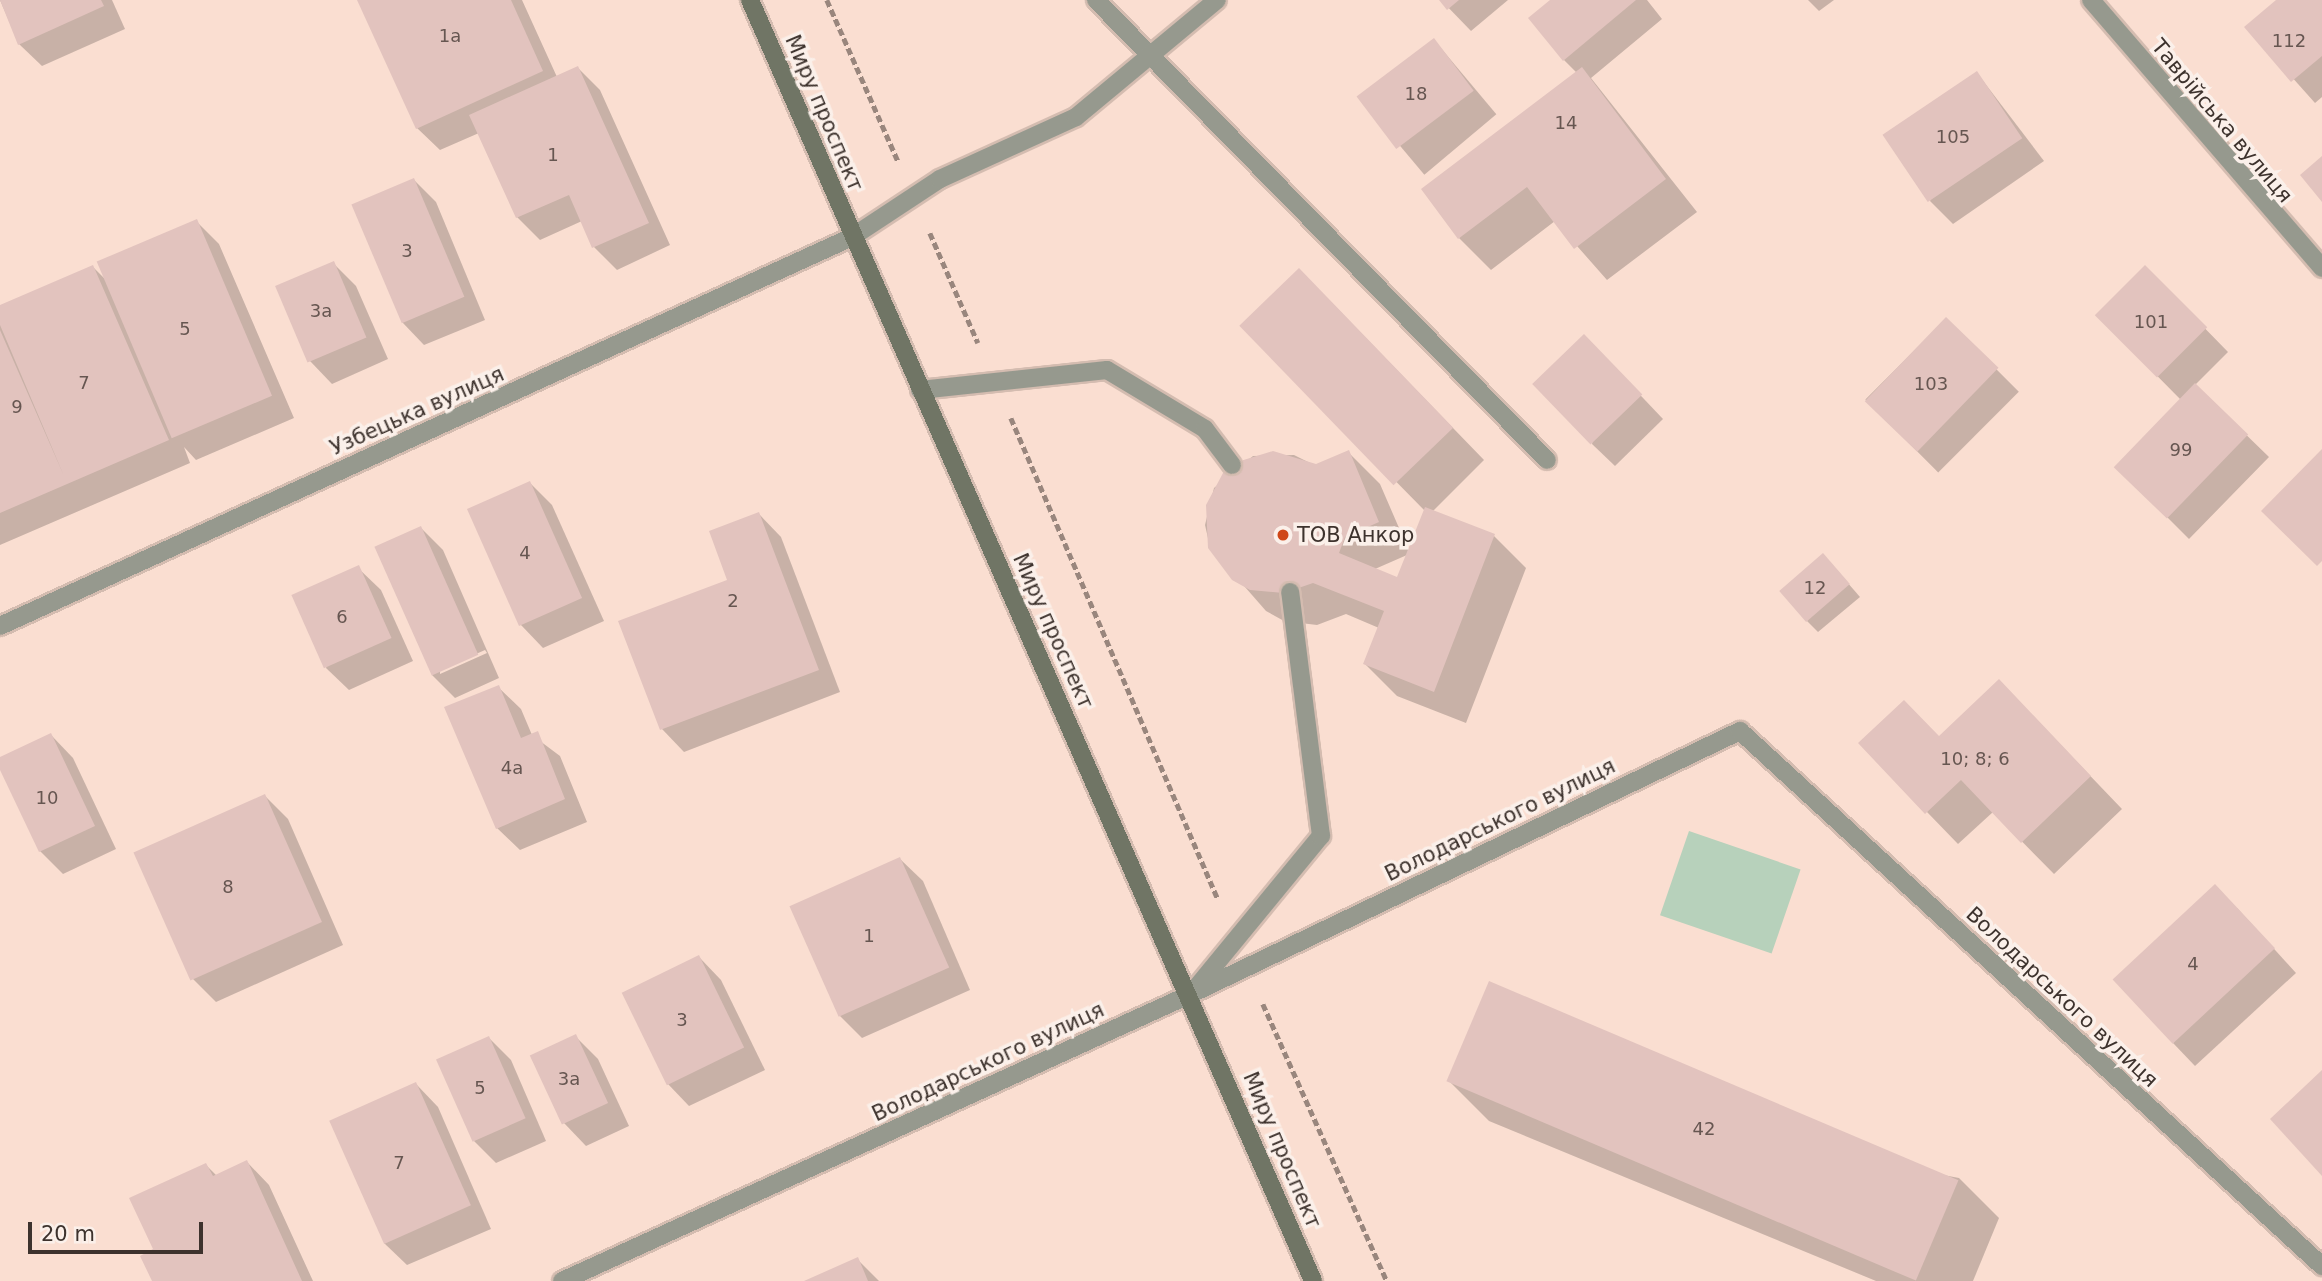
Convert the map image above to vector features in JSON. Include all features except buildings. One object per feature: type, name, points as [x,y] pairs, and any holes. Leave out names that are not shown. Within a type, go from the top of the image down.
[{"type":"main road","name":"Миру проспект","points":[[751,0],[852,237],[1191,994],[1313,1281]]},
{"type":"street","points":[[1096,0],[1546,460]]},
{"type":"street","name":"Узбецька вулиця","points":[[0,626],[852,237],[914,197],[1076,117],[1217,0]]},
{"type":"street","name":"Таврійська вулиця","points":[[2091,0],[2322,268]]},
{"type":"street","points":[[920,390],[1107,370],[1205,429],[1232,465]]},
{"type":"street","points":[[1191,994],[1321,836],[1290,592]]},
{"type":"street","name":"Володарського вулиця","points":[[562,1281],[1191,994],[1740,731],[2322,1266]]},
{"type":"path","points":[[827,0],[996,382],[1236,940]]},
{"type":"path","points":[[1247,967],[1387,1281]]},
{"type":"green space","points":[[1689,831],[1801,869],[1772,954],[1660,915]]},
{"type":"place","name":"ТОВ Анкор","points":[[1283,535]]}]
